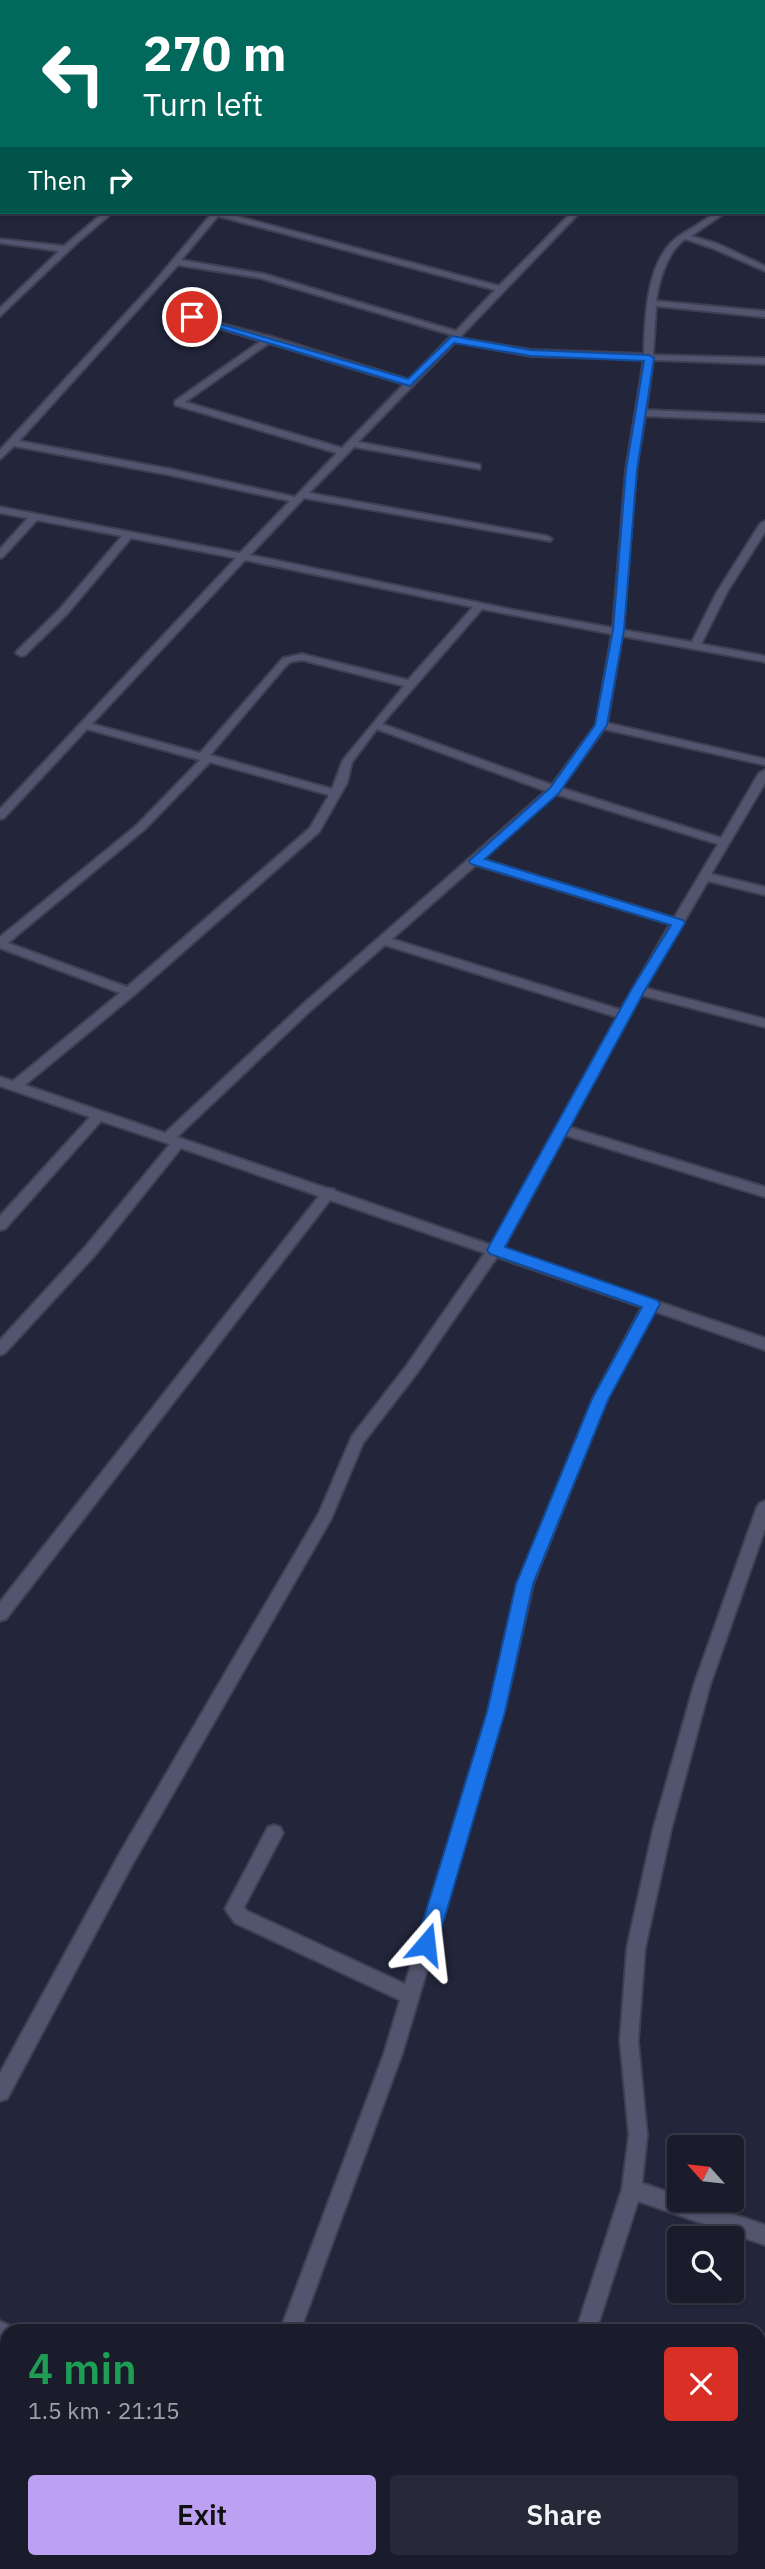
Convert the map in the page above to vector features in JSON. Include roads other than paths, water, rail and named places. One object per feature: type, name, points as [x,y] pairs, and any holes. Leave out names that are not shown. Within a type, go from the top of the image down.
[{"type":"street","points":[[0,313],[107,214]]},
{"type":"street","points":[[0,456],[176,262],[214,214]]},
{"type":"street","points":[[223,214],[500,289]]},
{"type":"street","points":[[0,816],[241,558],[574,214]]},
{"type":"street","points":[[0,1349],[91,1250],[174,1140],[306,1008],[554,790],[601,725],[618,630],[631,470],[649,358],[652,303],[659,271],[676,242],[719,214]]},
{"type":"street","points":[[683,236],[715,246],[765,269]]},
{"type":"street","points":[[0,241],[66,249]]},
{"type":"street","points":[[176,262],[289,283],[455,337],[531,353],[765,361]]},
{"type":"street","points":[[652,303],[765,314]]},
{"type":"street","points":[[192,317],[410,383]]},
{"type":"street","points":[[269,339],[178,403],[344,452]]},
{"type":"street","points":[[641,413],[765,418]]},
{"type":"street","points":[[13,443],[300,498],[547,539]]},
{"type":"street","points":[[352,444],[477,467]]},
{"type":"street","points":[[0,510],[480,606],[696,644],[765,659]]},
{"type":"street","points":[[0,555],[35,517]]},
{"type":"street","points":[[696,644],[722,592],[765,524]]},
{"type":"street","points":[[21,653],[63,612],[128,535]]},
{"type":"street","points":[[15,1086],[130,992],[314,830],[335,793],[347,762],[374,725],[480,606]]},
{"type":"street","points":[[0,944],[141,827],[205,757],[287,660],[302,657],[316,659],[410,684]]},
{"type":"street","points":[[85,725],[335,793]]},
{"type":"street","points":[[374,725],[554,790],[726,843]]},
{"type":"street","points":[[601,725],[765,762]]},
{"type":"street","points":[[0,2092],[127,1857],[326,1515],[358,1440],[412,1369],[495,1250],[638,990],[726,843],[758,801],[765,773]]},
{"type":"street","points":[[476,861],[679,923]]},
{"type":"street","points":[[707,877],[765,891]]},
{"type":"street","points":[[383,940],[624,1015]]},
{"type":"street","points":[[0,944],[130,992]]},
{"type":"street","points":[[638,990],[765,1023]]},
{"type":"street","points":[[0,1081],[765,1344]]},
{"type":"street","points":[[0,1225],[99,1115]]},
{"type":"street","points":[[562,1129],[765,1192]]},
{"type":"street","points":[[0,1614],[329,1192]]},
{"type":"street","points":[[293,2324],[393,2054],[496,1712],[524,1584],[600,1399],[652,1304]]},
{"type":"street","points":[[588,2324],[632,2189],[638,2135],[629,2041],[636,1948],[662,1830],[702,1685],[765,1507]]},
{"type":"street","points":[[274,1833],[234,1909],[241,1917],[411,1996]]},
{"type":"street","points":[[632,2189],[765,2235]]}]
